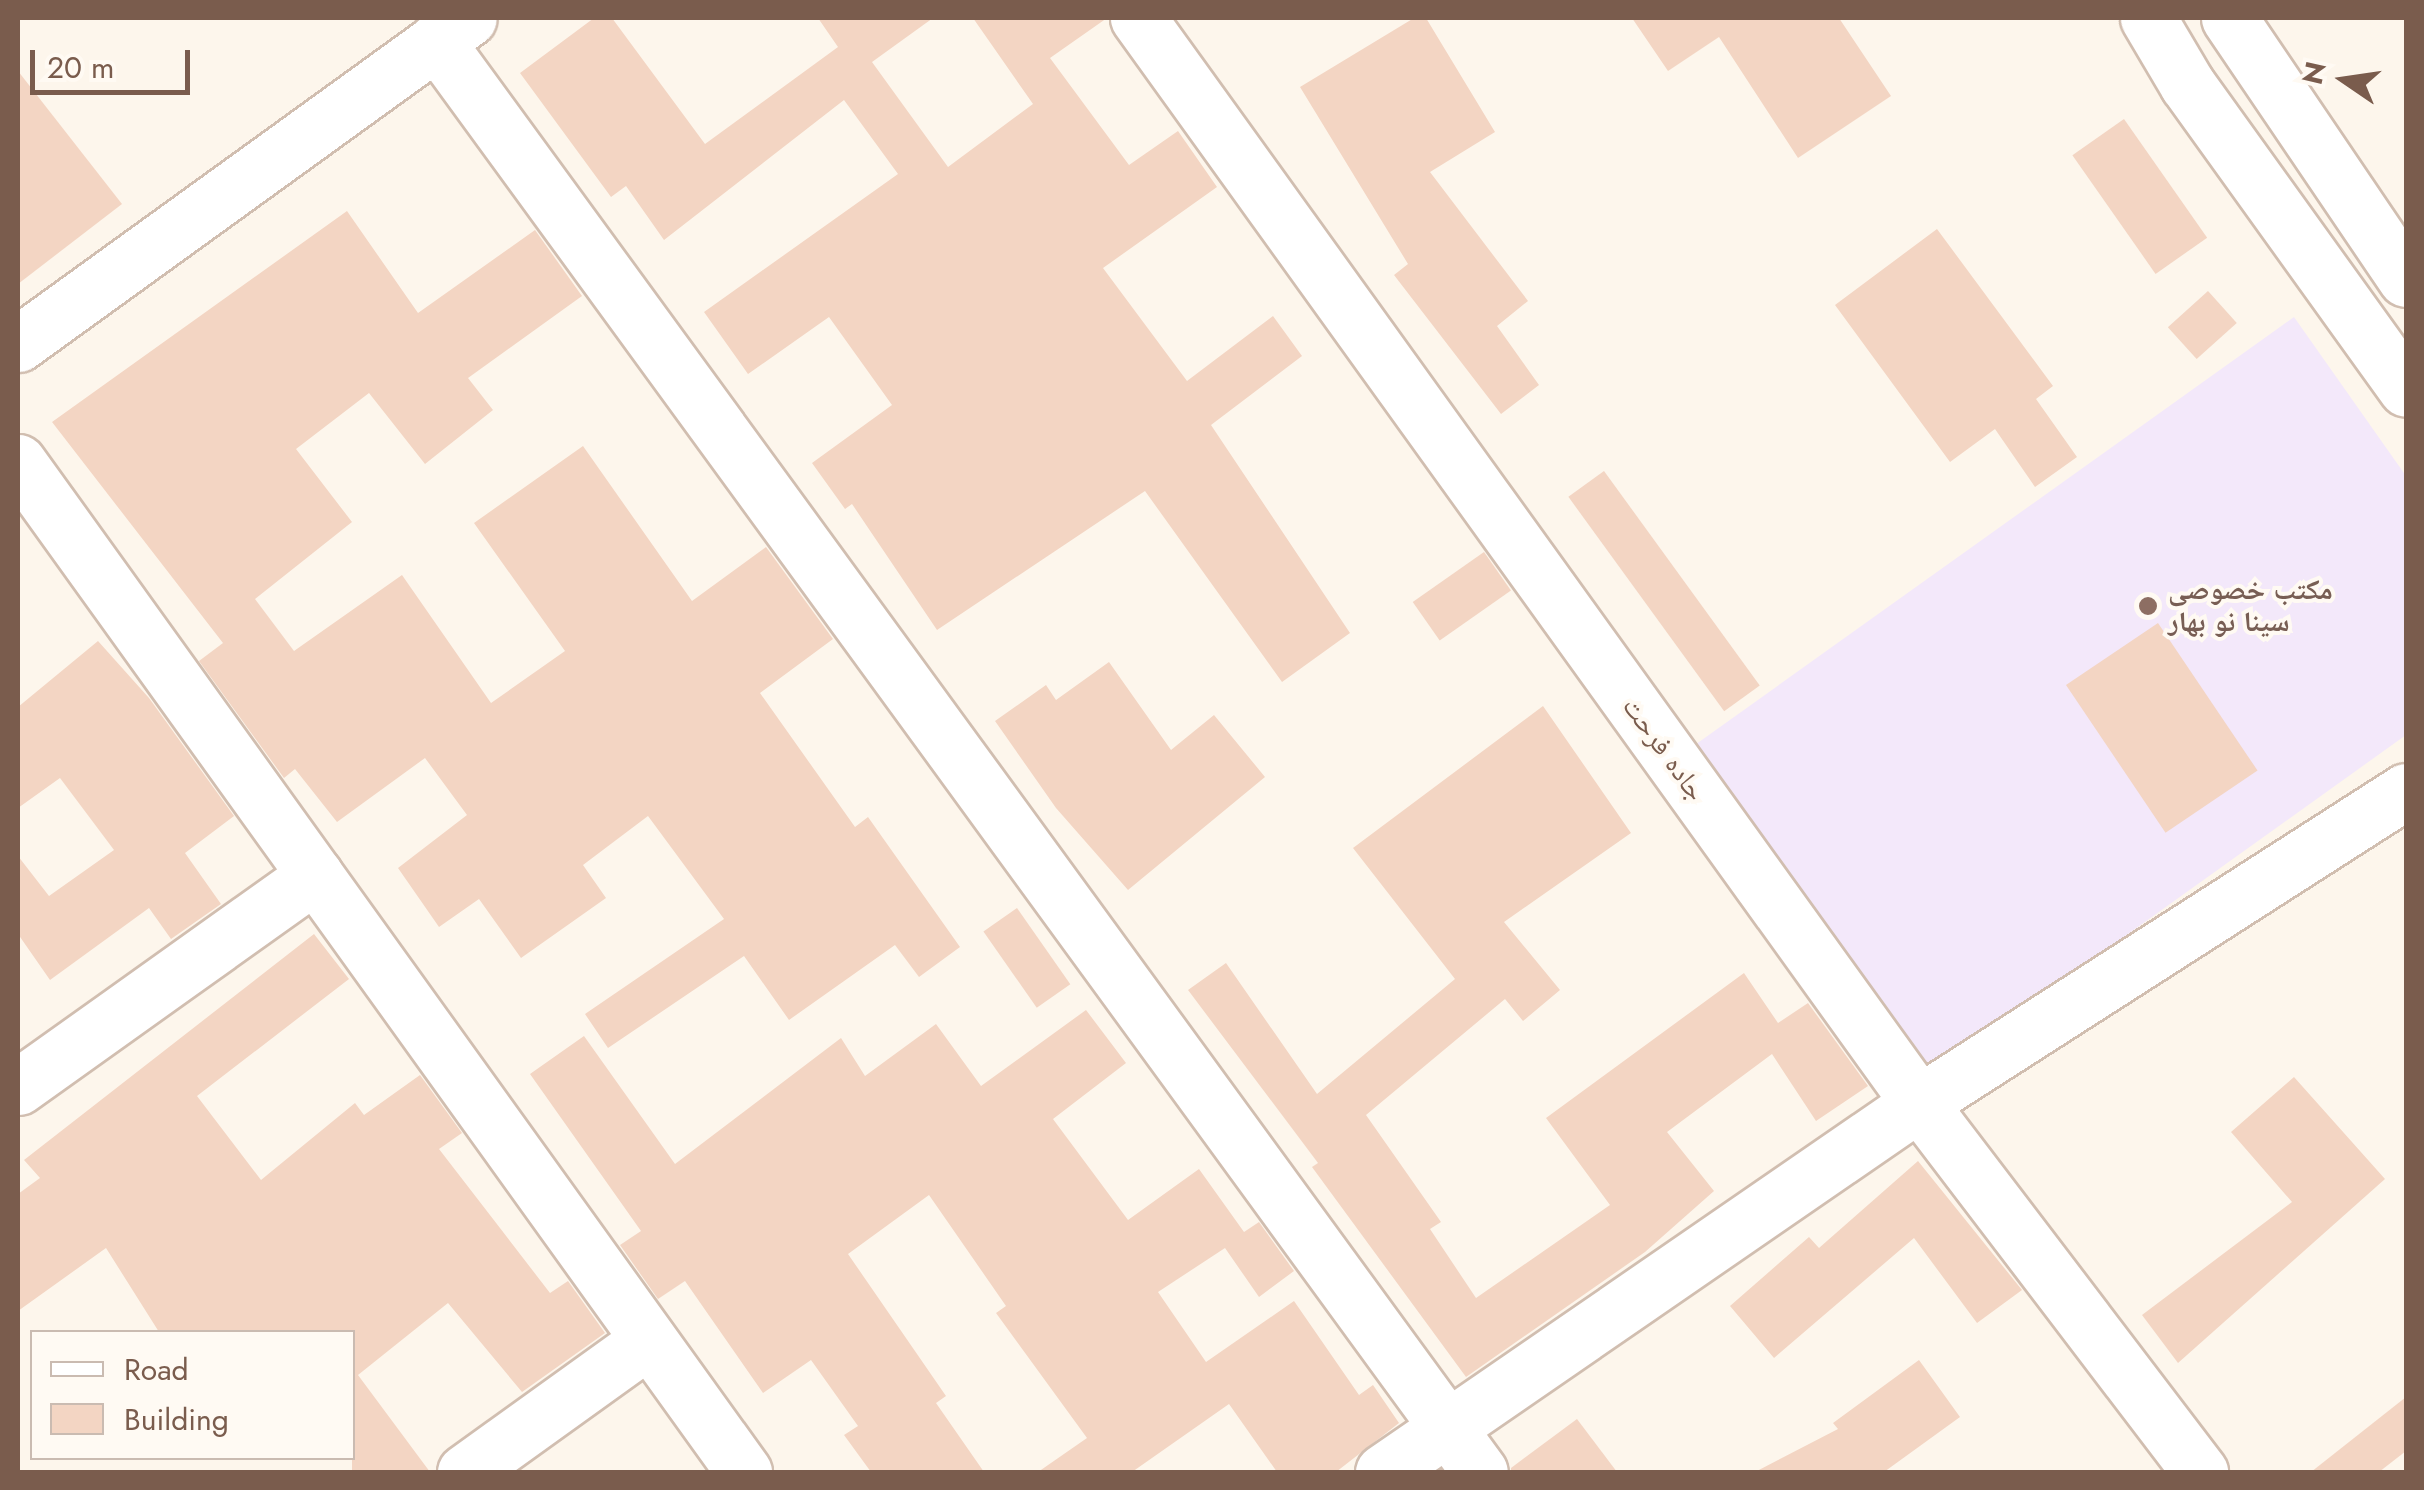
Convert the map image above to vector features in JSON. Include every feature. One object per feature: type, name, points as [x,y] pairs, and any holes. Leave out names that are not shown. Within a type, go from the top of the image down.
[{"type":"street","name":"جاده فرحت","points":[[1138,18],[1919,1102],[2200,1472]]},
{"type":"street","points":[[2148,18],[2187,84],[2406,390]]},
{"type":"street","points":[[2187,84],[2251,26],[2406,279]]},
{"type":"street","points":[[18,344],[453,29],[1480,1472]]},
{"type":"street","points":[[18,462],[744,1472]]},
{"type":"street","points":[[1383,1472],[1919,1102],[2406,791]]},
{"type":"street","points":[[18,1087],[315,875]]},
{"type":"street","points":[[465,1472],[649,1340]]},
{"type":"shaded area","name":"مکتب خصوصی سینا نو بهار","points":[[2294,317],[2406,476],[2406,735],[1927,1078],[1692,747]]},
{"type":"building","points":[[594,18],[612,18],[705,144],[838,47],[818,18],[933,18],[872,62],[948,167],[1033,104],[973,18],[1107,18],[1050,58],[1129,165],[1178,131],[1217,187],[1103,268],[1187,381],[1273,316],[1302,356],[1211,425],[1350,633],[1282,682],[1145,491],[937,630],[852,504],[845,509],[812,463],[892,405],[829,317],[748,374],[704,312],[898,174],[844,100],[664,240],[626,186],[611,197],[520,73]]},
{"type":"building","points":[[1414,18],[1426,18],[1495,132],[1430,172],[1528,301],[1497,326],[1539,385],[1501,414],[1394,275],[1408,264],[1300,87]]},
{"type":"building","points":[[1632,18],[1839,18],[1891,96],[1798,158],[1719,37],[1668,71]]},
{"type":"building","points":[[18,71],[122,204],[18,284]]},
{"type":"building","points":[[2124,119],[2207,238],[2156,274],[2072,155]]},
{"type":"building","points":[[347,211],[418,313],[535,230],[582,296],[468,378],[493,410],[425,464],[369,393],[296,449],[352,522],[255,599],[294,651],[402,575],[491,703],[565,651],[474,523],[583,446],[692,601],[766,547],[833,639],[760,693],[855,827],[868,817],[960,947],[919,977],[895,945],[789,1020],[744,956],[608,1048],[585,1014],[724,919],[648,816],[583,865],[606,898],[521,958],[479,899],[439,927],[398,868],[467,815],[425,758],[337,822],[295,769],[284,778],[199,661],[223,643],[52,422]]},
{"type":"building","points":[[1937,229],[2053,386],[2036,399],[2077,457],[2035,487],[1995,429],[1950,462],[1835,305]]},
{"type":"building","points":[[2208,291],[2237,323],[2197,359],[2168,327]]},
{"type":"building","points":[[1604,471],[1760,685],[1724,711],[1568,497]]},
{"type":"building","points":[[1484,552],[1511,591],[1440,640],[1413,602]]},
{"type":"building","points":[[2158,623],[2258,771],[2166,833],[2066,685]]},
{"type":"building","points":[[98,641],[149,698],[234,816],[185,853],[221,904],[171,939],[149,908],[50,980],[18,934],[18,856],[49,896],[114,850],[60,778],[18,808],[18,707]]},
{"type":"building","points":[[1109,662],[1171,750],[1214,715],[1265,777],[1128,890],[1056,808],[995,721],[1046,685],[1056,700]]},
{"type":"building","points":[[1543,706],[1631,833],[1504,922],[1560,990],[1523,1021],[1505,999],[1366,1115],[1441,1222],[1430,1229],[1476,1298],[1610,1205],[1546,1118],[1744,973],[1778,1023],[1808,1003],[1868,1086],[1816,1121],[1772,1054],[1667,1132],[1714,1191],[1645,1252],[1466,1377],[1312,1167],[1318,1163],[1188,990],[1226,963],[1317,1094],[1455,979],[1353,848]]},
{"type":"building","points":[[1017,908],[1070,984],[1037,1008],[983,932]]},
{"type":"building","points":[[314,934],[349,979],[197,1096],[261,1180],[355,1103],[364,1115],[420,1075],[462,1133],[439,1149],[550,1293],[568,1281],[605,1333],[522,1392],[448,1303],[358,1375],[430,1472],[352,1472],[355,1330],[158,1330],[106,1248],[18,1311],[18,1194],[40,1178],[24,1160]]},
{"type":"building","points":[[1086,1010],[1126,1063],[1053,1119],[1128,1220],[1199,1169],[1244,1232],[1259,1222],[1294,1271],[1259,1297],[1225,1248],[1158,1292],[1206,1362],[1294,1301],[1359,1395],[1373,1385],[1399,1423],[1336,1472],[1277,1472],[1229,1404],[1132,1472],[1038,1472],[1087,1438],[996,1313],[1006,1306],[929,1195],[848,1254],[946,1396],[936,1403],[984,1472],[871,1472],[844,1435],[858,1426],[811,1360],[763,1393],[685,1281],[658,1299],[620,1245],[641,1231],[530,1074],[584,1036],[675,1164],[841,1038],[865,1076],[936,1024],[981,1086]]},
{"type":"building","points":[[2294,1077],[2385,1179],[2178,1363],[2142,1315],[2292,1202],[2231,1132]]},
{"type":"building","points":[[1918,1161],[2022,1290],[1977,1323],[1914,1238],[1774,1358],[1730,1306],[1809,1237],[1819,1248]]},
{"type":"building","points":[[1919,1360],[1960,1417],[1884,1472],[1755,1472],[1838,1429],[1833,1423]]},
{"type":"building","points":[[2406,1397],[2406,1451],[2379,1472],[2311,1472]]},
{"type":"building","points":[[1577,1419],[1617,1472],[1511,1472],[1511,1468]]},
{"type":"place","name":"مکتب خصوصی سینا نو بهار","points":[[2148,606]]}]
